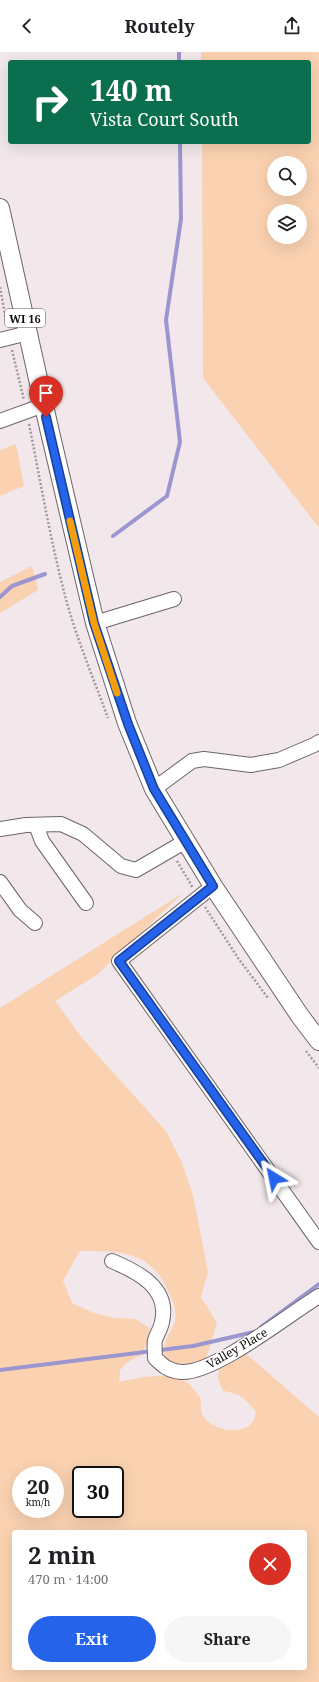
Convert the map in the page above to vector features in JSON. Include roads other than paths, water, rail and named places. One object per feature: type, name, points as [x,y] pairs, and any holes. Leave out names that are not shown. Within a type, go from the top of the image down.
[{"type":"main road","name":"WI 16","points":[[0,208],[94,623],[128,724],[154,789],[213,886],[300,1016],[319,1041]]},
{"type":"street","points":[[0,340],[28,333]]},
{"type":"street","points":[[0,421],[44,405]]},
{"type":"street","points":[[94,623],[174,599]]},
{"type":"street","points":[[154,789],[192,761],[204,759],[251,765],[279,760],[319,742]]},
{"type":"street","points":[[0,829],[61,824],[83,834],[121,866],[136,870],[186,842]]},
{"type":"street","points":[[36,825],[42,841],[86,903]]},
{"type":"street","points":[[0,882],[20,910],[35,923]]},
{"type":"street","points":[[213,886],[119,961],[319,1242]]},
{"type":"street","name":"Valley Place","points":[[112,1262],[134,1270],[146,1279],[158,1293],[163,1309],[162,1322],[155,1341],[155,1358],[162,1366],[170,1370],[182,1372],[192,1371],[207,1366],[231,1353],[319,1296]]},
{"type":"waterway","points":[[179,52],[179,60]]},
{"type":"waterway","points":[[113,536],[167,496],[180,442],[166,320],[181,219],[180,144]]},
{"type":"waterway","points":[[0,597],[12,586],[45,574]]},
{"type":"waterway","points":[[261,1327],[319,1284]]},
{"type":"waterway","points":[[0,1370],[193,1346],[254,1332]]}]
